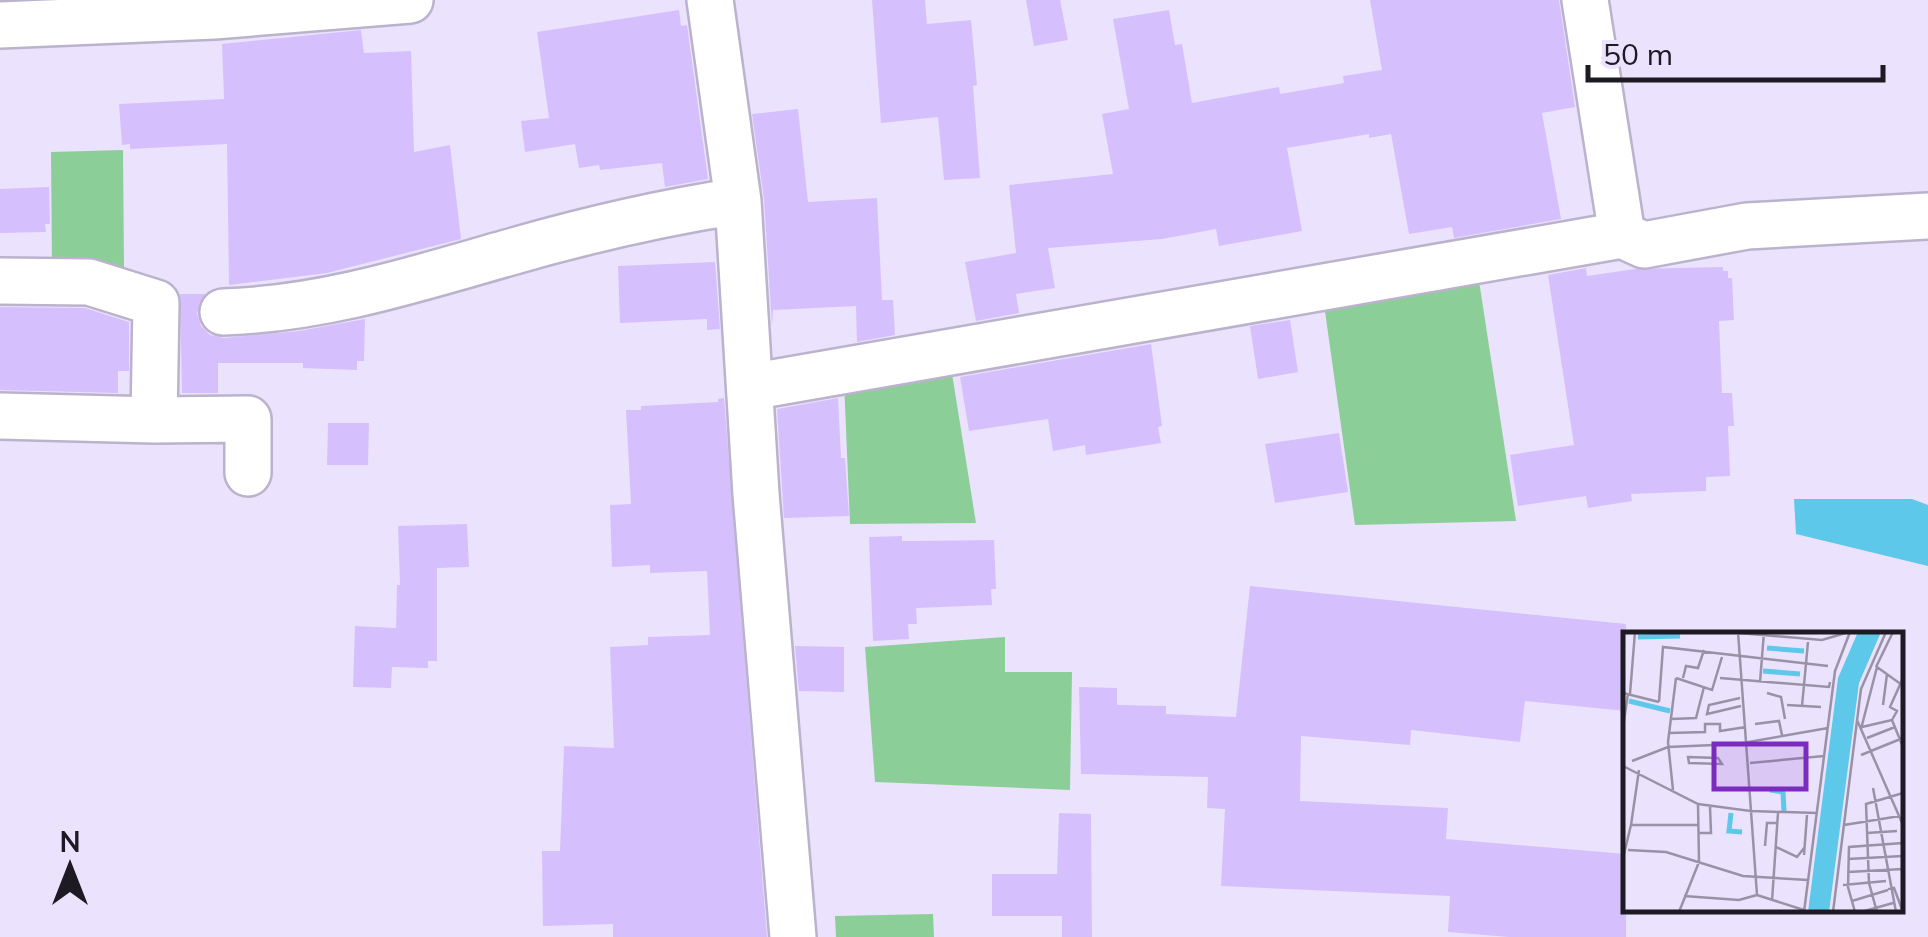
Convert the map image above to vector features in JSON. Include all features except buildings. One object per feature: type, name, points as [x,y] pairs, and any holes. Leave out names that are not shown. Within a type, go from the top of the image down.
[{"type":"street","points":[[0,24],[214,16],[410,0]]},
{"type":"street","points":[[710,0],[738,201],[793,937]]},
{"type":"street","points":[[1585,0],[1622,235]]},
{"type":"street","points":[[223,312],[273,310],[387,289],[670,212],[738,201]]},
{"type":"street","points":[[750,387],[1622,235],[1644,245],[1747,226],[1928,216]]},
{"type":"street","points":[[0,282],[89,282],[156,302],[154,420]]},
{"type":"street","points":[[0,416],[248,419],[248,473]]},
{"type":"green space","points":[[123,150],[124,267],[52,268],[51,152]]},
{"type":"green space","points":[[1477,268],[1516,521],[1355,525],[1322,290]]},
{"type":"green space","points":[[950,361],[976,523],[850,524],[844,382]]},
{"type":"green space","points":[[1005,637],[1005,672],[1072,672],[1070,790],[875,782],[865,647]]},
{"type":"green space","points":[[933,914],[934,937],[836,937],[835,916]]},
{"type":"water","points":[[1794,499],[1912,499],[1928,505],[1928,566],[1796,534]]}]
